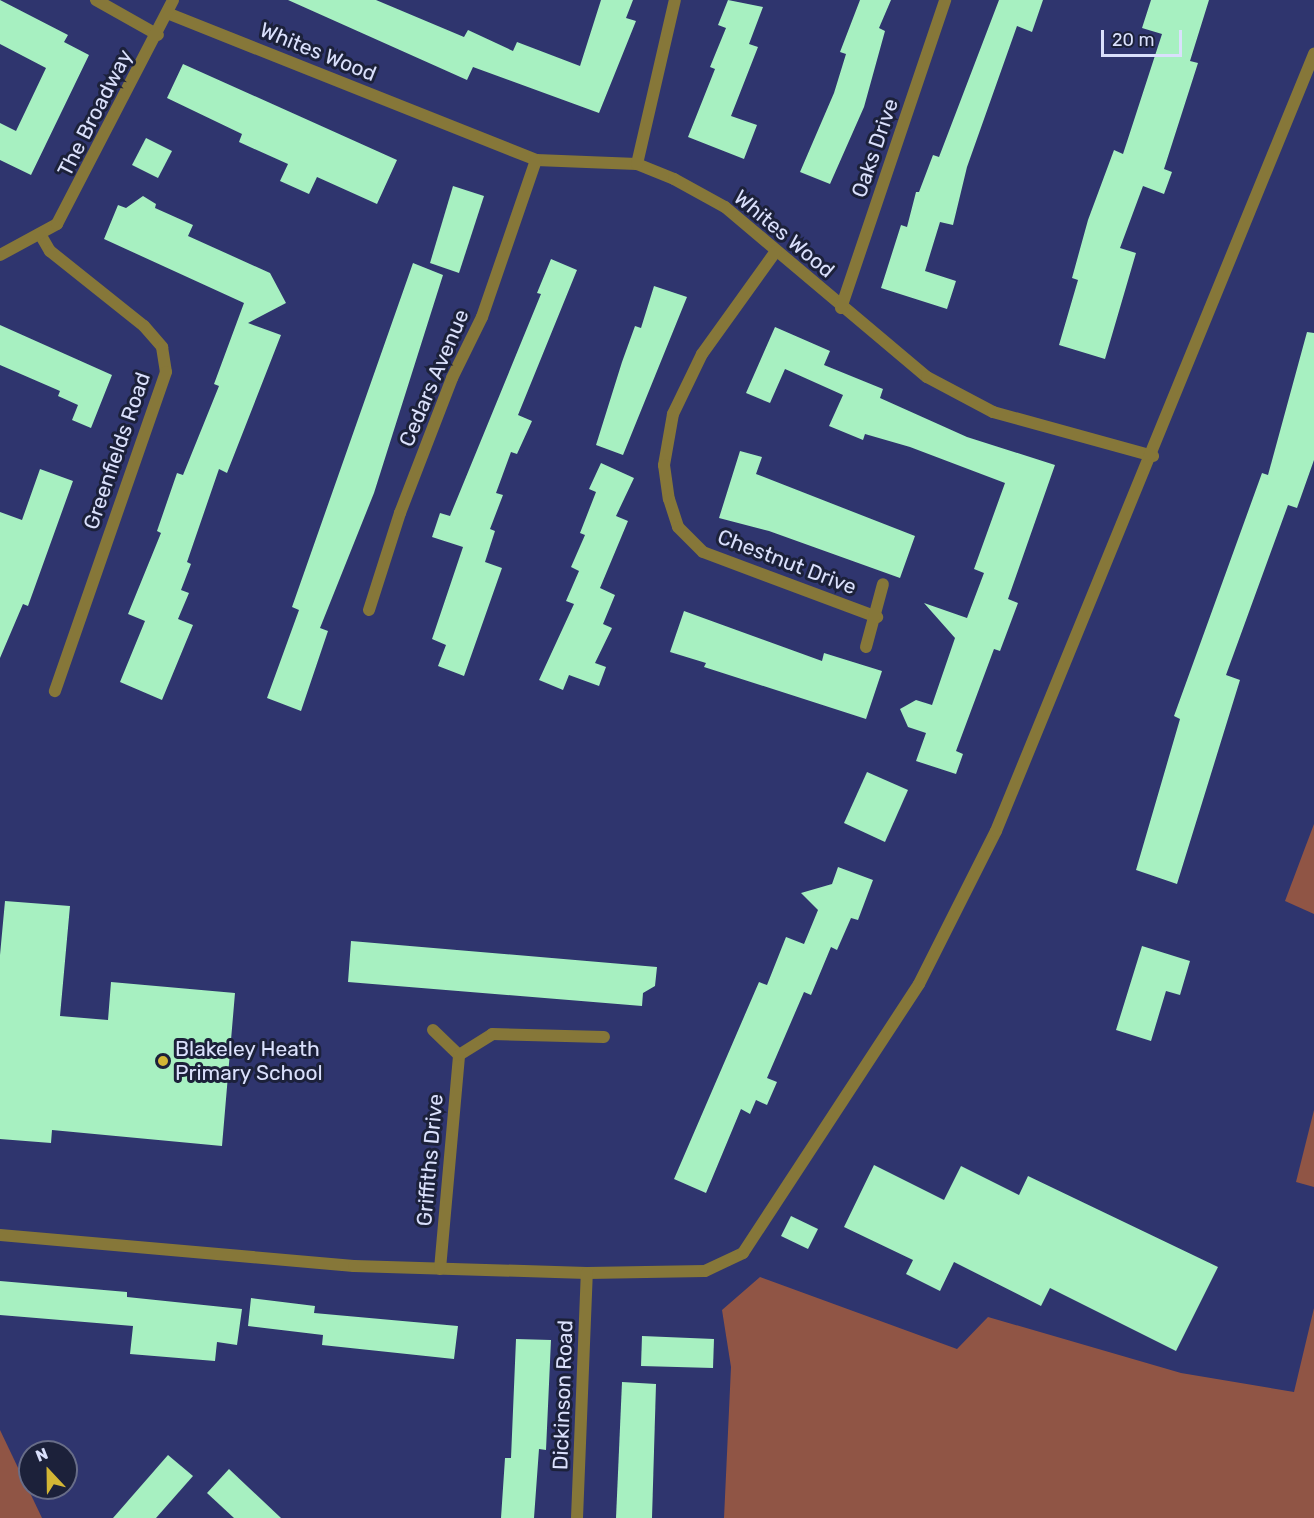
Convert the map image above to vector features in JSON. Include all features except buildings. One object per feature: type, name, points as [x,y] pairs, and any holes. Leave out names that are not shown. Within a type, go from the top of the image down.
[{"type":"street","points":[[96,0],[158,35]]},
{"type":"street","name":"The Broadway","points":[[0,255],[57,224],[158,35],[173,0]]},
{"type":"street","points":[[637,164],[675,0]]},
{"type":"street","name":"Oaks Drive","points":[[841,308],[945,0]]},
{"type":"street","name":"Whites Wood","points":[[167,13],[536,160],[637,164],[725,207],[841,308],[927,377],[993,412],[1153,456]]},
{"type":"street","points":[[0,1235],[354,1266],[587,1274],[705,1270],[743,1253],[758,1236],[919,984],[996,831],[1153,456],[1314,54]]},
{"type":"street","name":"Cedars Avenue","points":[[369,610],[400,513],[452,378],[482,316],[536,160]]},
{"type":"street","name":"Greenfields Road","points":[[40,234],[50,251],[144,326],[162,347],[166,372],[55,691]]},
{"type":"street","name":"Chestnut Drive","points":[[776,251],[702,354],[673,414],[664,465],[669,499],[678,527],[703,552],[877,617]]},
{"type":"street","name":"Chestnut Drive","points":[[866,647],[877,617],[883,584]]},
{"type":"street","points":[[433,1030],[459,1055],[492,1034],[604,1037]]},
{"type":"street","name":"Griffiths Drive","points":[[440,1269],[459,1055]]},
{"type":"street","name":"Dickinson Road","points":[[577,1518],[587,1274]]},
{"type":"shaded area","points":[[1314,824],[1314,914],[1285,901]]},
{"type":"shaded area","points":[[1314,1110],[1314,1187],[1296,1182]]},
{"type":"shaded area","points":[[760,1277],[957,1349],[988,1317],[1181,1373],[1294,1392],[1314,1308],[1314,1518],[724,1518],[731,1367],[722,1310]]},
{"type":"shaded area","points":[[0,1430],[18,1468],[18,1500],[33,1500],[42,1518],[0,1518]]},
{"type":"place","name":"Blakeley Heath Primary School","points":[[163,1061]]}]
